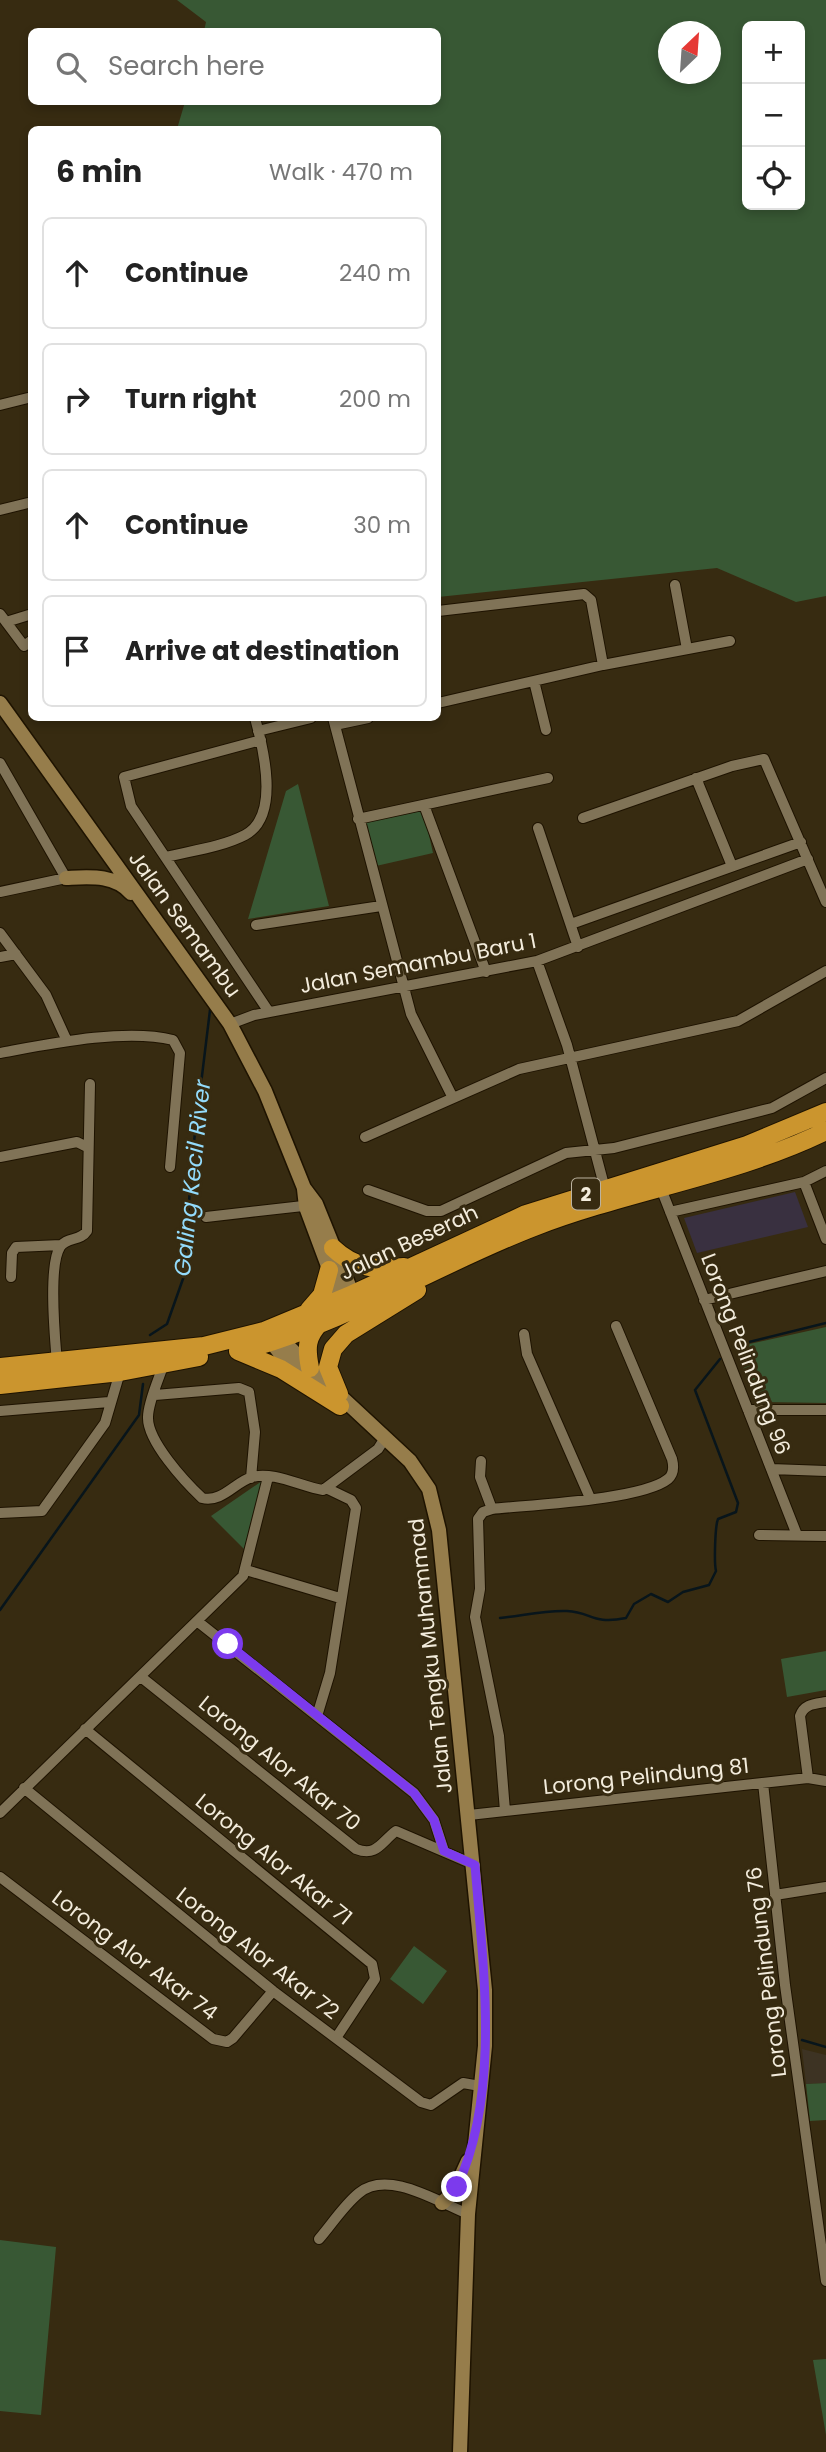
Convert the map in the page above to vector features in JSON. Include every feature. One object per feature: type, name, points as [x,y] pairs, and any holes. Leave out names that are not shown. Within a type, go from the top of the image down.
[{"type":"highway","name":"Jalan Beserah","points":[[0,1367],[204,1346],[321,1322],[349,1303],[416,1266],[526,1214],[747,1145],[826,1112]]},
{"type":"highway","name":"Jalan Beserah","points":[[0,1385],[120,1372],[238,1351],[301,1317],[349,1303],[531,1228],[751,1159],[826,1131]]},
{"type":"highway","points":[[340,1400],[328,1367],[333,1349],[346,1334],[424,1286],[531,1228]]},
{"type":"highway","points":[[333,1248],[344,1258],[365,1267],[416,1266]]},
{"type":"highway","points":[[301,1317],[319,1301],[329,1270]]},
{"type":"highway","points":[[310,1368],[306,1344],[312,1331],[321,1322]]},
{"type":"highway","points":[[238,1351],[281,1369],[340,1400]]},
{"type":"main road","name":"Jalan Semambu","points":[[0,703],[230,1024],[265,1091],[311,1206],[329,1270],[349,1303]]},
{"type":"main road","points":[[66,878],[104,877],[116,881],[127,888],[167,933]]},
{"type":"main road","name":"Jalan Semambu","points":[[311,1206],[333,1248],[349,1303]]},
{"type":"main road","name":"Jalan Tengku Muhammad","points":[[272,1334],[340,1400]]},
{"type":"main road","name":"Jalan Tengku Muhammad","points":[[272,1334],[340,1400],[385,1438],[421,1475],[435,1504],[475,1865],[485,1990],[480,2086],[468,2214],[460,2452]]},
{"type":"main road","points":[[442,2203],[454,2192],[474,2146]]},
{"type":"street","points":[[0,405],[28,398]]},
{"type":"street","points":[[0,510],[28,503]]},
{"type":"street","points":[[675,585],[687,649]]},
{"type":"street","points":[[441,611],[582,593],[591,600],[603,665]]},
{"type":"street","points":[[28,615],[3,618],[24,646],[28,643]]},
{"type":"street","points":[[441,702],[603,665],[730,641]]},
{"type":"street","points":[[534,681],[546,730]]},
{"type":"street","points":[[166,858],[240,837],[253,829],[266,793],[265,757],[256,721]]},
{"type":"street","points":[[269,1012],[131,806],[124,777],[302,721]]},
{"type":"street","points":[[334,721],[411,1014],[453,1098]]},
{"type":"street","points":[[583,818],[696,778],[756,759],[764,759],[826,902]]},
{"type":"street","points":[[0,763],[66,878],[0,892]]},
{"type":"street","points":[[358,819],[548,778]]},
{"type":"street","points":[[696,778],[732,866]]},
{"type":"street","points":[[424,805],[486,972]]},
{"type":"street","points":[[538,828],[578,947]]},
{"type":"street","points":[[571,924],[801,842]]},
{"type":"street","name":"Jalan Semambu Baru 1","points":[[230,1024],[269,1012],[537,961],[808,859]]},
{"type":"street","points":[[256,925],[381,906]]},
{"type":"street","points":[[0,933],[46,996],[67,1041]]},
{"type":"street","points":[[0,957],[16,954]]},
{"type":"street","points":[[537,961],[569,1057],[605,1189]]},
{"type":"street","points":[[365,1137],[506,1073],[738,1021],[826,971]]},
{"type":"street","points":[[0,1053],[67,1041],[114,1037],[168,1039],[177,1043],[180,1053],[170,1167]]},
{"type":"street","points":[[368,1190],[434,1212],[566,1153],[614,1147],[772,1108],[826,1078]]},
{"type":"street","points":[[10,1277],[12,1253],[16,1247],[61,1245],[86,1234],[90,1084]]},
{"type":"street","points":[[0,1157],[77,1142],[87,1147]]},
{"type":"street","points":[[670,1212],[804,1182],[826,1171]]},
{"type":"street","points":[[804,1182],[826,1238]]},
{"type":"street","name":"Lorong Pelindung 96","points":[[660,1186],[797,1535]]},
{"type":"street","points":[[206,1217],[311,1206]]},
{"type":"street","points":[[57,1363],[53,1306],[61,1245]]},
{"type":"street","points":[[704,1300],[826,1271]]},
{"type":"street","points":[[505,1811],[499,1736],[475,1616],[480,1589],[478,1519],[482,1512],[492,1509],[647,1489],[668,1479],[674,1468],[672,1460],[616,1325]]},
{"type":"street","points":[[524,1334],[527,1354],[590,1498]]},
{"type":"street","points":[[163,1363],[148,1415],[150,1433],[202,1498],[218,1497],[251,1478],[268,1477],[326,1488],[351,1500],[356,1508],[330,1673],[317,1716]]},
{"type":"street","points":[[0,1513],[42,1510],[105,1423],[120,1372]]},
{"type":"street","points":[[155,1395],[239,1388],[249,1392],[255,1432],[251,1478]]},
{"type":"street","points":[[0,1411],[109,1402]]},
{"type":"street","points":[[748,1410],[826,1410]]},
{"type":"street","points":[[326,1488],[378,1448],[385,1438]]},
{"type":"street","points":[[481,1461],[480,1477],[492,1509]]},
{"type":"street","points":[[771,1469],[826,1471]]},
{"type":"street","points":[[0,1813],[197,1622],[246,1570],[268,1477]]},
{"type":"street","points":[[759,1535],[826,1536]]},
{"type":"street","points":[[246,1570],[340,1598]]},
{"type":"street","points":[[197,1622],[424,1803],[439,1832],[444,1851],[475,1865]]},
{"type":"street","name":"Lorong Alor Akar 70","points":[[141,1676],[356,1849],[370,1853],[396,1831],[426,1846],[444,1851]]},
{"type":"street","points":[[808,1778],[800,1717],[802,1709],[826,1702]]},
{"type":"street","name":"Lorong Alor Akar 71","points":[[85,1729],[372,1964],[375,1979],[371,1988],[336,2038]]},
{"type":"street","name":"Lorong Pelindung 81","points":[[469,1815],[808,1778],[826,1781]]},
{"type":"street","name":"Lorong Pelindung 76","points":[[763,1783],[775,1895],[826,2281]]},
{"type":"street","name":"Lorong Alor Akar 72","points":[[24,1788],[272,1991],[421,2102],[431,2105],[463,2083],[480,2086]]},
{"type":"street","name":"Lorong Alor Akar 74","points":[[0,1877],[213,2039],[227,2042],[233,2038],[272,1991]]},
{"type":"street","points":[[775,1895],[826,1887]]},
{"type":"street","points":[[319,2239],[358,2193],[376,2184],[402,2188],[468,2214]]},
{"type":"shaded area","points":[[795,1192],[808,1227],[697,1253],[684,1218]]},
{"type":"shaded area","points":[[802,2049],[826,2055],[826,2083],[806,2084]]},
{"type":"green space","points":[[177,0],[826,0],[826,596],[796,602],[717,568],[441,597],[441,126],[178,126],[184,105],[441,105],[441,28],[205,28],[206,22]]},
{"type":"green space","points":[[298,784],[329,906],[248,919],[286,791]]},
{"type":"green space","points":[[423,808],[433,853],[376,866],[366,821]]},
{"type":"green space","points":[[826,1327],[826,1403],[755,1402],[736,1347]]},
{"type":"green space","points":[[262,1481],[244,1549],[211,1516]]},
{"type":"green space","points":[[826,1651],[826,1690],[787,1697],[781,1659]]},
{"type":"green space","points":[[414,1946],[447,1971],[423,2004],[390,1979]]},
{"type":"green space","points":[[826,2083],[826,2120],[810,2121],[806,2084]]},
{"type":"green space","points":[[0,2240],[56,2247],[41,2415],[0,2411]]},
{"type":"green space","points":[[826,2359],[826,2435],[813,2360]]},
{"type":"waterway","name":"Galing Kecil River","points":[[150,1335],[167,1324],[184,1276],[192,1158],[210,1010]]},
{"type":"waterway","points":[[733,1346],[826,1323]]},
{"type":"waterway","points":[[500,1618],[559,1611],[615,1620],[626,1618],[634,1604],[651,1594],[668,1602],[683,1592],[709,1585],[716,1571],[718,1519],[736,1512],[738,1503],[695,1390],[720,1359]]},
{"type":"waterway","name":"Galing Kecil River","points":[[0,1610],[139,1415],[143,1384]]},
{"type":"waterway","points":[[802,2040],[826,2047]]},
{"type":"route","points":[[228,1644],[414,1793],[434,1820],[444,1851],[475,1865],[485,1990],[485,2046],[474,2146],[457,2187]]}]
